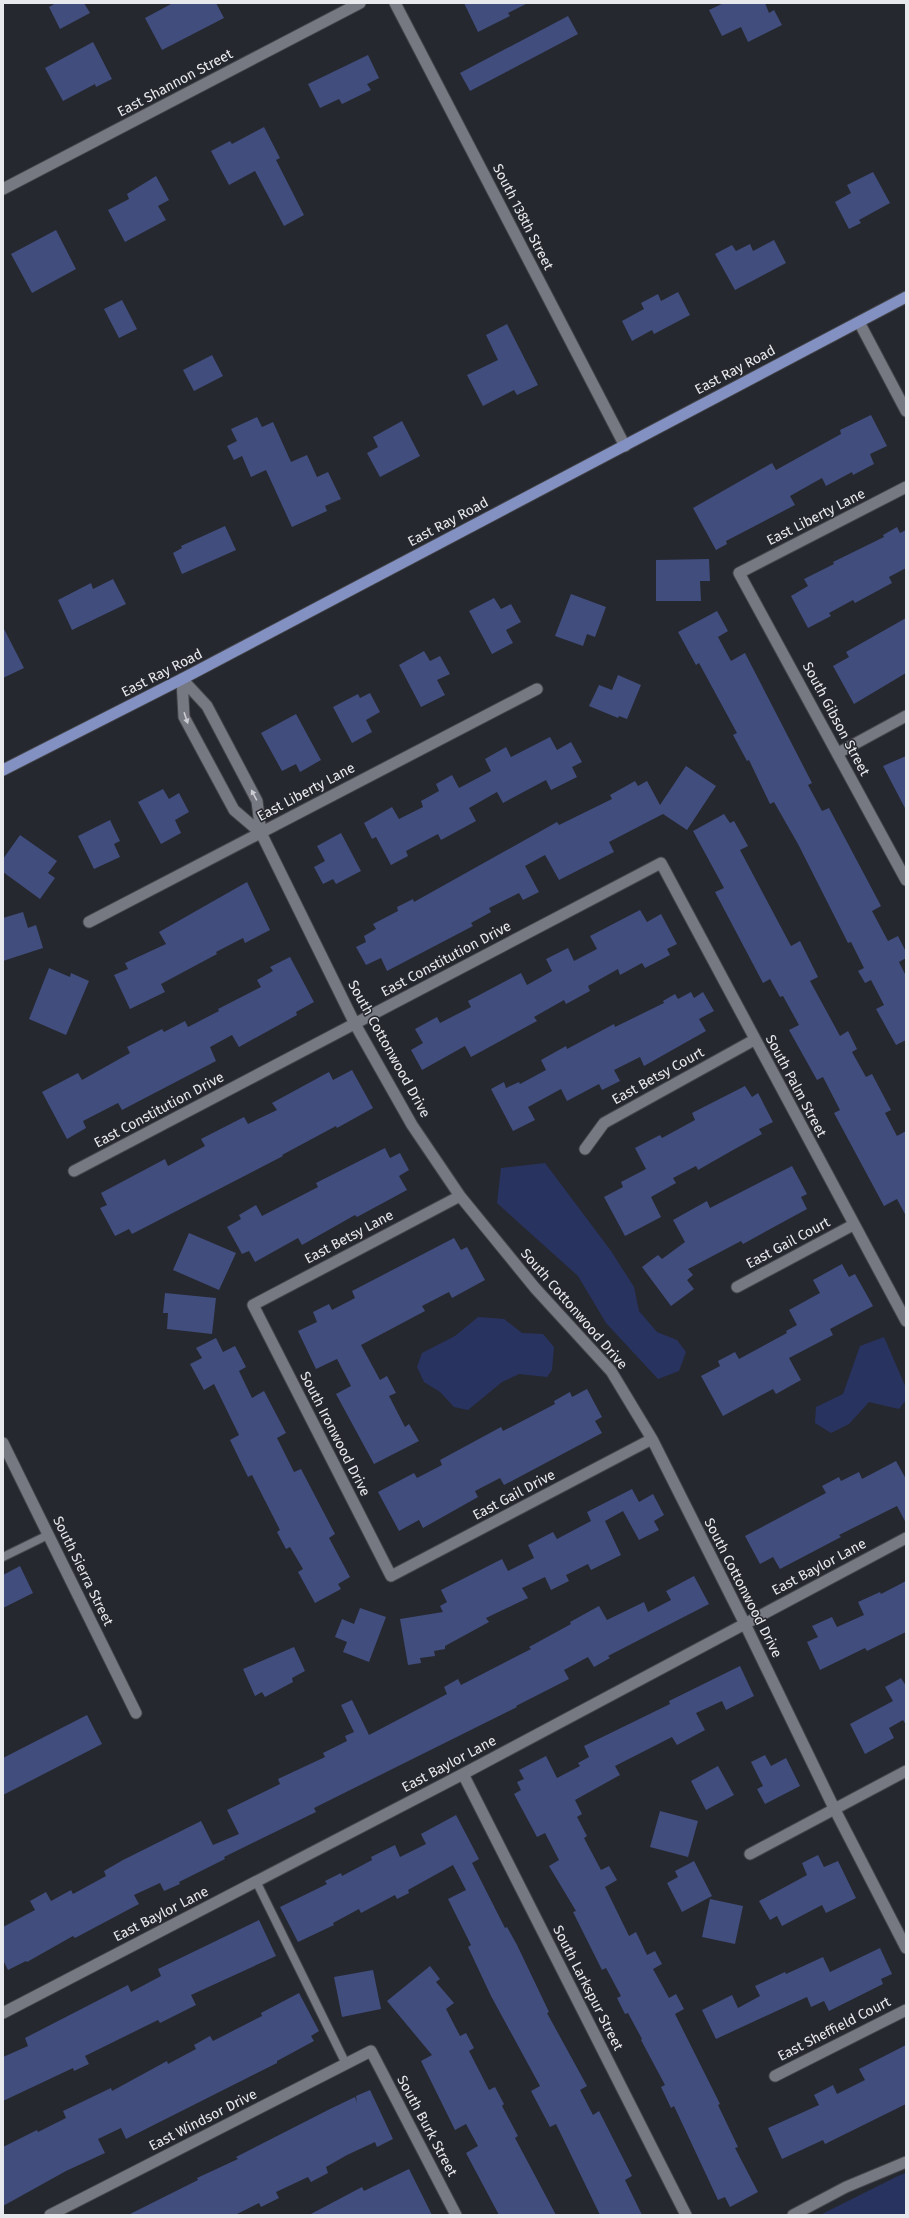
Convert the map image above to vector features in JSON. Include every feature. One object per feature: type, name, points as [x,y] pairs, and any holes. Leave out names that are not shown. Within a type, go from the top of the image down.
[{"type":"main road","name":"East Ray Road","points":[[3,770],[182,680],[906,297]]},
{"type":"street","name":"East Shannon Street","points":[[3,190],[360,3]]},
{"type":"street","name":"South 138th Street","points":[[395,3],[625,446]]},
{"type":"street","points":[[859,322],[906,410]]},
{"type":"street","name":"East Liberty Lane","points":[[740,573],[906,487]]},
{"type":"street","name":"South Gibson Street","points":[[740,573],[906,880]]},
{"type":"street","name":"South Cottonwood Drive","points":[[182,680],[184,716],[234,810],[261,833]]},
{"type":"street","name":"South Cottonwood Drive","points":[[182,680],[207,706],[257,801],[261,833],[355,1024],[412,1125],[460,1196],[535,1288],[611,1371],[652,1440],[745,1624],[834,1808],[906,1948]]},
{"type":"street","name":"East Liberty Lane","points":[[90,922],[536,688]]},
{"type":"street","points":[[838,753],[906,716]]},
{"type":"street","name":"East Constitution Drive","points":[[74,1171],[661,863]]},
{"type":"street","name":"South Palm Street","points":[[661,863],[754,1040],[906,1321]]},
{"type":"street","name":"East Betsy Court","points":[[585,1149],[604,1123],[754,1040]]},
{"type":"street","name":"East Betsy Lane","points":[[253,1305],[460,1196]]},
{"type":"street","name":"East Gail Court","points":[[737,1287],[853,1225]]},
{"type":"street","name":"South Ironwood Drive","points":[[253,1305],[391,1576]]},
{"type":"street","name":"East Gail Drive","points":[[391,1576],[652,1440]]},
{"type":"street","name":"South Sierra Street","points":[[3,1443],[136,1713]]},
{"type":"street","name":"East Baylor Lane","points":[[3,2013],[463,1774],[906,1538]]},
{"type":"street","points":[[750,1854],[906,1771]]},
{"type":"street","name":"South Larkspur Street","points":[[463,1774],[686,2215]]},
{"type":"street","name":"East Sheffield Court","points":[[775,2076],[906,2010]]},
{"type":"street","name":"East Windsor Drive","points":[[50,2215],[371,2051]]},
{"type":"street","name":"South Burk Street","points":[[371,2051],[456,2215]]},
{"type":"street","points":[[793,2215],[846,2187],[906,2162]]},
{"type":"lane","points":[[3,1557],[48,1535]]},
{"type":"lane","points":[[256,1881],[346,2064]]},
{"type":"shaded area","points":[[545,1163],[611,1251],[634,1287],[639,1311],[657,1332],[677,1340],[686,1352],[679,1371],[658,1379],[606,1323],[578,1276],[497,1203],[501,1168]]},
{"type":"shaded area","points":[[478,1317],[504,1319],[522,1333],[543,1334],[554,1347],[552,1370],[547,1377],[519,1374],[502,1382],[468,1410],[454,1407],[440,1392],[424,1382],[417,1367],[422,1353],[455,1336]]},
{"type":"shaded area","points":[[884,1337],[906,1388],[906,1400],[899,1409],[869,1402],[849,1424],[831,1433],[815,1423],[816,1407],[843,1394],[860,1346]]},
{"type":"shaded area","points":[[906,2173],[906,2215],[820,2215],[898,2176]]},
{"type":"building","points":[[56,3],[84,3],[90,13],[60,29],[49,7]]},
{"type":"building","points":[[173,3],[216,3],[224,18],[162,50],[145,18]]},
{"type":"building","points":[[464,3],[528,3],[508,13],[510,16],[478,32]]},
{"type":"building","points":[[724,3],[765,3],[769,13],[774,10],[782,25],[748,42],[741,27],[722,36],[709,10]]},
{"type":"building","points":[[568,16],[578,34],[470,91],[460,73]]},
{"type":"building","points":[[93,42],[112,79],[96,87],[95,84],[63,101],[45,68]]},
{"type":"building","points":[[368,55],[379,78],[367,84],[371,90],[342,104],[339,99],[320,108],[308,84]]},
{"type":"building","points":[[264,127],[280,158],[276,160],[304,215],[284,226],[255,171],[229,185],[211,151],[230,141],[232,144]]},
{"type":"building","points":[[873,172],[890,203],[859,220],[861,223],[849,229],[835,202],[851,193],[847,185]]},
{"type":"building","points":[[156,176],[169,200],[158,206],[166,220],[125,242],[108,210],[129,199],[127,194]]},
{"type":"building","points":[[56,230],[76,269],[32,293],[11,254]]},
{"type":"building","points":[[774,240],[786,263],[735,290],[715,254],[732,245],[736,251],[750,244],[753,251]]},
{"type":"building","points":[[678,292],[690,315],[654,334],[652,330],[632,341],[622,321],[644,309],[641,303],[658,294],[661,301]]},
{"type":"building","points":[[122,300],[137,329],[119,338],[104,309]]},
{"type":"building","points":[[507,324],[538,385],[517,395],[514,390],[483,406],[467,375],[498,360],[486,335]]},
{"type":"building","points":[[212,355],[223,376],[194,391],[183,370]]},
{"type":"building","points":[[871,415],[887,446],[870,454],[874,464],[853,475],[852,472],[826,486],[822,478],[790,496],[795,505],[726,541],[727,544],[716,550],[693,508],[772,463],[776,470],[841,434],[840,430]]},
{"type":"building","points":[[257,417],[262,427],[273,422],[291,462],[307,455],[317,477],[328,472],[341,499],[325,506],[327,511],[292,527],[266,470],[251,477],[242,456],[234,460],[227,446],[237,441],[231,429]]},
{"type":"building","points":[[402,421],[420,456],[380,477],[367,453],[378,447],[373,437]]},
{"type":"building","points":[[225,526],[236,550],[182,574],[173,553],[182,548],[181,546]]},
{"type":"building","points":[[897,527],[900,533],[906,530],[906,568],[889,577],[892,583],[855,603],[853,600],[829,613],[831,616],[808,628],[791,596],[808,586],[804,579],[834,564],[833,562],[884,537],[883,535]]},
{"type":"building","points":[[709,559],[710,581],[700,581],[701,601],[656,601],[656,560]]},
{"type":"building","points":[[113,579],[126,604],[72,630],[58,600],[91,583],[93,589]]},
{"type":"building","points":[[571,594],[606,607],[595,637],[587,634],[583,646],[555,636]]},
{"type":"building","points":[[494,598],[501,609],[511,604],[521,622],[506,630],[513,643],[492,654],[469,611]]},
{"type":"building","points":[[717,611],[728,631],[718,637],[731,661],[745,653],[812,783],[808,785],[822,811],[829,808],[881,906],[872,911],[888,941],[898,936],[906,952],[906,958],[899,962],[906,976],[906,1040],[896,1045],[876,1009],[884,1005],[871,980],[865,983],[858,971],[864,968],[851,942],[848,943],[798,844],[774,802],[770,804],[749,760],[747,761],[733,735],[737,733],[699,663],[696,665],[678,632]]},
{"type":"building","points":[[906,618],[906,673],[854,704],[833,666],[849,657],[846,652]]},
{"type":"building","points":[[3,627],[24,668],[3,678]]},
{"type":"building","points":[[424,651],[430,661],[440,656],[450,674],[437,680],[445,695],[421,707],[399,665]]},
{"type":"building","points":[[618,675],[641,685],[627,719],[619,716],[618,718],[589,706],[599,685],[612,690]]},
{"type":"building","points":[[370,693],[380,712],[366,720],[372,732],[352,743],[333,707],[358,694],[360,698]]},
{"type":"building","points":[[296,714],[321,760],[300,772],[296,764],[282,771],[261,733]]},
{"type":"building","points":[[550,737],[557,750],[571,742],[582,762],[572,767],[577,777],[551,790],[546,780],[503,803],[497,792],[469,808],[476,821],[441,840],[438,834],[406,851],[408,856],[391,865],[376,837],[372,839],[364,823],[392,807],[399,819],[423,807],[421,801],[439,791],[436,784],[452,775],[459,788],[491,771],[485,759],[506,747],[511,757]]},
{"type":"building","points":[[906,756],[906,810],[883,766]]},
{"type":"building","points":[[686,766],[716,786],[687,830],[663,814],[609,842],[614,852],[559,880],[545,855],[525,866],[539,892],[523,900],[519,893],[489,908],[491,912],[471,923],[473,926],[387,971],[381,958],[366,965],[356,947],[366,942],[364,936],[376,929],[373,924],[398,911],[397,907],[413,899],[414,902],[557,822],[559,825],[612,799],[610,795],[635,781],[638,786],[647,781],[660,805]]},
{"type":"building","points":[[163,789],[169,799],[179,793],[189,812],[175,820],[181,833],[161,844],[138,802]]},
{"type":"building","points":[[724,814],[730,823],[734,821],[748,846],[740,850],[791,946],[800,941],[818,977],[810,981],[840,1036],[848,1031],[857,1049],[852,1052],[866,1077],[872,1074],[891,1110],[885,1113],[897,1136],[906,1131],[906,1216],[897,1199],[884,1206],[834,1113],[840,1110],[823,1077],[817,1080],[789,1030],[799,1025],[783,996],[780,997],[770,979],[763,983],[715,892],[724,888],[693,831]]},
{"type":"building","points":[[110,820],[120,841],[114,844],[120,857],[94,869],[78,836]]},
{"type":"building","points":[[341,833],[361,871],[336,884],[333,879],[323,884],[314,867],[325,861],[317,846]]},
{"type":"building","points":[[20,835],[57,861],[48,873],[55,878],[40,899],[3,872],[3,859]]},
{"type":"building","points":[[247,882],[270,930],[245,943],[243,938],[216,952],[217,954],[161,984],[165,992],[130,1009],[114,975],[128,969],[125,963],[166,944],[159,932]]},
{"type":"building","points":[[640,910],[647,922],[661,914],[677,944],[667,949],[670,955],[645,968],[642,963],[620,975],[618,969],[588,986],[590,991],[566,1004],[564,1000],[534,1017],[537,1021],[471,1057],[465,1046],[422,1070],[411,1050],[423,1043],[415,1029],[437,1017],[440,1023],[471,1007],[468,1001],[521,973],[527,985],[552,971],[546,959],[568,948],[574,961],[597,949],[590,936]]},
{"type":"building","points":[[23,912],[28,928],[36,925],[43,948],[3,961],[3,918]]},
{"type":"building","points":[[290,957],[314,1002],[296,1012],[297,1015],[239,1047],[232,1035],[210,1047],[216,1061],[122,1110],[118,1103],[83,1121],[86,1128],[67,1139],[42,1092],[78,1073],[82,1080],[130,1053],[127,1047],[162,1029],[164,1032],[185,1021],[188,1027],[219,1011],[218,1009],[261,987],[257,980],[273,971],[270,967]]},
{"type":"building","points":[[49,968],[70,977],[71,973],[89,981],[66,1035],[29,1019]]},
{"type":"building","points":[[691,992],[694,998],[703,992],[714,1011],[699,1019],[706,1031],[644,1066],[640,1057],[614,1070],[620,1081],[602,1090],[599,1084],[567,1101],[561,1089],[528,1107],[535,1120],[513,1131],[491,1089],[504,1082],[506,1088],[519,1082],[520,1084],[546,1070],[541,1060],[566,1046],[567,1049],[614,1024],[615,1027],[664,1003],[663,1001],[675,994],[678,999]]},
{"type":"building","points":[[352,1070],[373,1108],[132,1234],[129,1229],[115,1236],[100,1208],[107,1205],[101,1193],[165,1159],[168,1166],[205,1146],[201,1139],[244,1117],[248,1124],[277,1110],[272,1103],[329,1072],[333,1080]]},
{"type":"building","points":[[745,1086],[752,1097],[758,1093],[773,1122],[759,1129],[762,1134],[698,1170],[696,1166],[673,1178],[676,1183],[651,1197],[661,1217],[625,1236],[604,1197],[623,1187],[621,1182],[646,1169],[635,1148],[660,1135],[662,1138],[695,1120],[692,1113]]},
{"type":"building","points":[[385,1148],[390,1158],[400,1153],[409,1170],[399,1176],[407,1190],[357,1217],[355,1215],[302,1245],[298,1238],[255,1262],[249,1251],[242,1254],[227,1227],[241,1219],[239,1215],[256,1205],[262,1216],[318,1187],[316,1183]]},
{"type":"building","points":[[792,1166],[807,1194],[801,1197],[807,1209],[743,1244],[741,1241],[688,1269],[693,1275],[687,1280],[694,1289],[671,1306],[642,1267],[658,1255],[662,1259],[685,1242],[673,1220],[707,1201],[710,1208]]},
{"type":"building","points":[[189,1233],[236,1253],[219,1290],[173,1270]]},
{"type":"building","points":[[454,1238],[461,1250],[467,1247],[485,1280],[452,1298],[449,1292],[422,1306],[425,1311],[361,1345],[380,1380],[387,1376],[396,1393],[389,1396],[405,1427],[409,1424],[419,1441],[374,1464],[336,1394],[351,1386],[337,1359],[316,1369],[298,1331],[317,1322],[313,1312],[329,1304],[332,1310],[355,1298],[352,1291]]},
{"type":"building","points":[[842,1264],[849,1277],[855,1274],[873,1306],[830,1329],[833,1335],[789,1358],[801,1380],[776,1394],[773,1389],[723,1416],[701,1376],[720,1366],[718,1361],[735,1352],[739,1359],[787,1333],[786,1331],[797,1325],[789,1310],[820,1293],[813,1280]]},
{"type":"building","points":[[165,1293],[216,1298],[212,1334],[167,1329],[168,1313],[163,1313]]},
{"type":"building","points":[[216,1338],[223,1352],[235,1346],[246,1367],[239,1371],[252,1398],[264,1391],[286,1433],[277,1438],[294,1472],[301,1469],[335,1534],[329,1538],[350,1577],[338,1584],[341,1589],[315,1603],[298,1572],[303,1569],[290,1547],[286,1549],[277,1532],[280,1530],[252,1475],[248,1477],[230,1440],[239,1435],[214,1384],[204,1390],[190,1364],[202,1358],[196,1348]]},
{"type":"building","points":[[587,1389],[602,1417],[595,1421],[602,1433],[504,1485],[500,1478],[475,1491],[478,1497],[423,1528],[419,1520],[399,1531],[378,1492],[414,1473],[417,1478],[442,1465],[440,1460],[501,1427],[503,1431],[555,1404],[554,1401],[570,1392],[572,1397]]},
{"type":"building","points":[[896,1461],[906,1479],[906,1523],[897,1506],[839,1535],[841,1537],[780,1569],[773,1557],[760,1564],[745,1536],[826,1493],[822,1486],[839,1477],[841,1481],[859,1472],[862,1479]]},
{"type":"building","points":[[632,1489],[639,1502],[653,1494],[664,1515],[654,1521],[659,1530],[639,1540],[623,1511],[605,1521],[621,1555],[591,1570],[588,1564],[566,1575],[569,1581],[551,1590],[545,1577],[522,1588],[528,1598],[486,1618],[489,1622],[445,1646],[445,1649],[434,1651],[435,1656],[420,1658],[421,1663],[408,1665],[400,1619],[443,1612],[440,1606],[447,1602],[441,1590],[502,1559],[508,1571],[534,1558],[528,1545],[553,1532],[557,1539],[591,1521],[587,1512]]},
{"type":"building","points":[[20,1566],[33,1593],[3,1608],[3,1575]]},
{"type":"building","points":[[694,1576],[709,1604],[608,1656],[610,1658],[594,1667],[588,1657],[564,1670],[569,1679],[516,1706],[517,1707],[314,1808],[316,1812],[224,1857],[225,1859],[179,1882],[180,1884],[164,1891],[160,1883],[134,1895],[139,1904],[75,1938],[73,1936],[27,1962],[26,1961],[8,1970],[3,1960],[3,1927],[35,1910],[30,1901],[46,1892],[51,1901],[71,1890],[73,1894],[106,1876],[104,1871],[123,1860],[201,1821],[213,1845],[239,1834],[227,1810],[280,1784],[278,1779],[325,1757],[323,1753],[347,1741],[345,1736],[354,1732],[341,1705],[352,1700],[369,1735],[447,1694],[444,1687],[458,1679],[461,1685],[531,1649],[529,1647],[571,1624],[570,1622],[599,1606],[607,1620],[644,1602],[648,1612],[671,1600],[666,1591]]},
{"type":"building","points":[[906,1581],[906,1632],[867,1651],[865,1648],[820,1670],[807,1642],[818,1637],[812,1626],[832,1617],[837,1627],[864,1615],[858,1602],[880,1592],[881,1594]]},
{"type":"building","points":[[360,1608],[386,1617],[369,1662],[343,1652],[347,1642],[335,1637],[342,1619],[354,1624]]},
{"type":"building","points":[[294,1647],[305,1671],[292,1678],[293,1682],[265,1697],[262,1692],[255,1696],[243,1669]]},
{"type":"building","points":[[740,1666],[754,1696],[726,1710],[722,1701],[696,1713],[705,1730],[677,1745],[672,1737],[615,1766],[620,1775],[575,1800],[582,1814],[577,1817],[587,1836],[584,1838],[601,1870],[609,1866],[617,1880],[605,1887],[629,1936],[636,1932],[647,1955],[655,1951],[662,1964],[653,1969],[669,1998],[676,1994],[684,2009],[675,2014],[720,2104],[718,2105],[738,2147],[735,2148],[758,2192],[730,2207],[725,2197],[718,2200],[674,2106],[671,2108],[661,2087],[665,2085],[641,2040],[642,2039],[628,2013],[625,2014],[617,1998],[621,1996],[606,1968],[602,1970],[573,1912],[576,1911],[549,1866],[559,1860],[545,1833],[537,1837],[514,1794],[521,1790],[517,1782],[524,1779],[519,1770],[546,1756],[557,1778],[580,1766],[578,1763],[589,1757],[584,1746],[670,1704],[669,1701]]},
{"type":"building","points":[[901,1678],[906,1686],[906,1725],[903,1720],[889,1728],[894,1738],[865,1754],[850,1724],[893,1701],[885,1687]]},
{"type":"building","points":[[87,1715],[102,1744],[3,1795],[3,1758]]},
{"type":"building","points":[[765,1755],[771,1766],[786,1758],[800,1786],[765,1804],[757,1789],[763,1786],[751,1762]]},
{"type":"building","points":[[718,1766],[734,1795],[706,1810],[691,1781]]},
{"type":"building","points":[[660,1811],[698,1821],[688,1857],[650,1847]]},
{"type":"building","points":[[456,1815],[479,1859],[472,1863],[505,1928],[507,1927],[517,1945],[549,2012],[547,2013],[587,2086],[580,2090],[593,2115],[599,2111],[632,2176],[625,2180],[642,2215],[600,2215],[556,2124],[550,2127],[531,2091],[540,2086],[491,1996],[468,1947],[471,1945],[448,1899],[466,1890],[453,1865],[408,1890],[409,1893],[397,1899],[395,1895],[361,1913],[359,1909],[333,1923],[334,1925],[298,1942],[280,1907],[327,1884],[325,1881],[341,1873],[342,1876],[372,1860],[371,1857],[395,1845],[400,1857],[426,1844],[421,1834]]},
{"type":"building","points":[[818,1855],[824,1867],[838,1861],[856,1898],[826,1913],[822,1905],[782,1926],[777,1916],[770,1920],[759,1901],[807,1875],[802,1863]]},
{"type":"building","points":[[694,1861],[712,1896],[682,1912],[667,1883],[678,1877],[675,1871]]},
{"type":"building","points":[[710,1899],[743,1906],[735,1944],[702,1937]]},
{"type":"building","points":[[259,1920],[276,1956],[191,1995],[196,2005],[160,2023],[158,2020],[85,2056],[89,2064],[74,2071],[73,2068],[3,2101],[3,2057],[28,2046],[25,2038],[128,1985],[131,1992],[161,1976],[158,1969]]},
{"type":"building","points":[[880,1948],[892,1974],[881,1979],[883,1984],[829,2011],[824,2001],[811,2007],[807,1997],[716,2039],[702,2010],[732,1995],[738,2008],[760,1996],[755,1986],[823,1957],[830,1972]]},
{"type":"building","points":[[430,1966],[440,1979],[436,1982],[454,2003],[446,2009],[460,2036],[466,2033],[474,2048],[469,2051],[489,2090],[495,2087],[504,2104],[502,2106],[518,2136],[515,2138],[556,2215],[499,2215],[466,2153],[478,2146],[466,2124],[455,2130],[421,2061],[432,2055],[387,2001]]},
{"type":"building","points":[[373,1970],[381,2009],[342,2017],[334,1977]]},
{"type":"building","points":[[299,1993],[319,2031],[311,2036],[314,2041],[277,2061],[277,2063],[126,2139],[121,2128],[98,2139],[105,2153],[66,2171],[3,2206],[3,2147],[37,2130],[38,2132],[66,2118],[63,2111],[111,2088],[112,2091],[167,2061],[168,2064],[196,2049],[194,2045],[210,2036],[213,2041],[262,2016],[261,2013]]},
{"type":"building","points":[[906,2045],[906,2104],[825,2144],[823,2140],[782,2159],[768,2128],[819,2105],[814,2095],[833,2085],[837,2094],[865,2080],[859,2069]]},
{"type":"building","points":[[370,2090],[393,2139],[377,2147],[375,2142],[347,2155],[326,2167],[328,2173],[311,2182],[308,2177],[276,2192],[279,2198],[261,2207],[259,2203],[235,2215],[128,2215],[198,2180],[197,2178],[238,2159],[236,2157],[330,2109],[355,2097],[357,2103],[356,2096]]},
{"type":"building","points":[[409,2169],[432,2215],[309,2215],[362,2187],[364,2191]]}]
